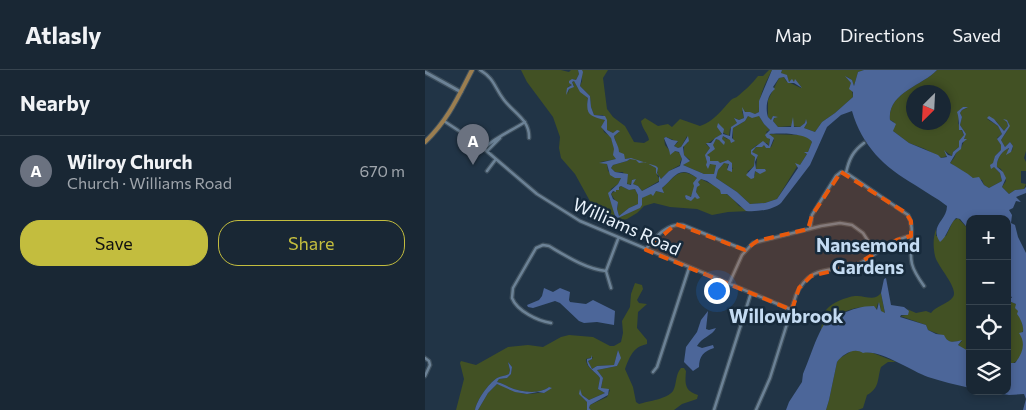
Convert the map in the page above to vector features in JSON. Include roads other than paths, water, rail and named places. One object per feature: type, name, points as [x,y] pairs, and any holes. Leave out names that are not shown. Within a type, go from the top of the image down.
[{"type":"main road","points":[[425,142],[444,121],[472,71]]},
{"type":"main road","points":[[425,72],[461,92]]},
{"type":"street","points":[[472,71],[480,70],[491,77],[503,98],[525,122],[528,127],[529,138]]},
{"type":"street","name":"Williams Road","points":[[444,121],[485,150],[546,200],[580,221],[618,239],[792,310]]},
{"type":"street","points":[[485,150],[495,139],[500,138],[525,122]]},
{"type":"street","points":[[846,173],[855,150],[864,142]]},
{"type":"street","points":[[487,172],[496,159]]},
{"type":"street","points":[[810,229],[811,215],[836,176],[841,172],[846,173],[908,215],[911,221],[912,263],[915,272],[924,286]]},
{"type":"street","points":[[729,284],[745,250],[757,241],[810,229],[840,223],[849,224],[860,230],[876,253]]},
{"type":"street","points":[[646,250],[669,227],[679,224],[745,250]]},
{"type":"street","points":[[756,410],[770,378],[799,288],[811,276],[825,270],[854,266],[897,240],[911,236]]},
{"type":"street","points":[[611,288],[606,271],[618,239]]},
{"type":"street","points":[[551,323],[542,321],[519,308],[512,298],[513,288],[536,248],[543,245],[549,246],[597,270],[606,271]]},
{"type":"street","points":[[653,372],[657,367],[689,268]]},
{"type":"street","points":[[714,410],[751,293]]},
{"type":"street","points":[[425,358],[429,361],[430,365],[425,376]]},
{"type":"water","points":[[578,70],[582,70],[580,86],[590,96],[594,115],[605,116],[607,130],[613,133],[617,130],[620,131],[614,136],[619,152],[624,154],[625,159],[631,158],[644,162],[639,163],[636,160],[630,159],[613,165],[611,168],[615,172],[628,174],[627,184],[631,185],[632,180],[636,179],[633,184],[642,191],[659,182],[659,176],[661,179],[669,171],[680,166],[682,159],[679,152],[675,151],[670,155],[664,138],[666,137],[678,141],[674,146],[678,148],[681,147],[688,136],[689,141],[683,147],[684,155],[690,161],[683,165],[704,174],[714,174],[716,165],[710,164],[708,169],[706,165],[705,155],[710,148],[706,143],[711,143],[722,134],[717,127],[718,123],[724,129],[723,134],[730,136],[731,127],[737,123],[734,118],[739,120],[744,118],[742,107],[745,112],[755,114],[759,112],[759,101],[772,70],[782,70],[781,73],[787,75],[789,82],[792,79],[794,82],[795,79],[802,88],[794,83],[788,83],[784,77],[779,78],[767,102],[768,117],[771,120],[773,116],[778,117],[774,118],[773,121],[778,127],[791,127],[793,117],[794,127],[800,127],[805,123],[806,119],[807,123],[804,128],[815,132],[822,122],[853,97],[853,92],[849,89],[851,83],[845,76],[852,80],[854,86],[858,72],[864,70],[937,70],[917,85],[906,85],[906,92],[894,103],[891,111],[890,120],[896,124],[893,131],[909,143],[941,158],[947,157],[944,150],[948,155],[952,156],[953,152],[959,147],[959,141],[964,135],[962,130],[959,130],[957,112],[963,107],[968,107],[960,113],[962,117],[960,125],[966,134],[964,139],[967,139],[962,143],[961,149],[950,163],[973,178],[979,177],[984,185],[989,188],[1002,181],[1000,173],[994,167],[991,169],[990,165],[1001,150],[1001,145],[997,139],[1002,134],[998,126],[987,118],[989,116],[994,119],[1004,131],[1008,126],[1007,122],[1003,119],[1007,120],[1010,126],[1001,140],[1005,147],[1010,142],[1013,146],[1011,152],[1006,155],[1009,148],[1000,155],[998,161],[997,167],[1006,178],[1002,187],[1009,194],[1026,187],[1026,193],[1016,197],[1021,202],[1016,201],[1013,208],[1009,210],[1012,215],[1011,223],[1011,215],[966,215],[966,226],[960,219],[956,218],[940,242],[936,231],[947,206],[893,171],[884,163],[868,145],[852,111],[841,115],[827,127],[810,165],[781,203],[774,207],[760,211],[746,211],[727,194],[721,194],[720,190],[701,179],[698,182],[700,185],[697,187],[696,192],[700,198],[697,199],[695,197],[691,201],[686,199],[685,196],[691,197],[693,183],[697,178],[691,174],[681,172],[662,188],[664,193],[656,191],[653,196],[651,194],[642,198],[640,208],[618,218],[615,216],[608,193],[618,184],[621,178],[615,178],[610,175],[607,164],[599,163],[616,159],[613,155],[614,149],[611,138],[601,127],[605,120],[596,117],[588,112],[588,98],[580,92],[574,81],[572,82],[574,87],[569,89],[566,95],[567,88],[572,85],[569,81],[572,79],[576,80],[579,74]],"holes":[[[748,116],[752,118],[759,116],[770,130],[765,135],[770,139],[769,146],[763,141],[751,150],[751,154],[755,157],[754,166],[746,175],[751,179],[754,178],[755,171],[760,174],[766,171],[765,169],[756,169],[755,162],[758,155],[752,152],[756,147],[764,145],[766,148],[770,148],[774,138],[769,134],[799,135],[812,142],[808,152],[804,152],[807,154],[800,165],[795,163],[798,168],[777,199],[765,203],[750,204],[737,192],[716,178],[718,170],[724,163],[729,164],[727,170],[732,172],[732,163],[728,160],[720,163],[718,161],[710,161],[710,157],[707,155],[715,149],[713,145],[716,139],[724,145],[723,136],[730,140],[731,143],[735,141],[732,138],[733,128],[745,121]],[[621,186],[629,190],[635,189],[638,195],[638,204],[619,216],[618,202],[613,199],[611,194],[613,191],[619,190]]]},
{"type":"water","points":[[647,163],[656,166],[659,176],[656,173],[656,168]]},
{"type":"water","points":[[1011,223],[1015,225],[1018,237],[1026,253],[1026,399],[1024,394],[1011,395],[1011,363],[1015,363],[1023,348],[1019,333],[1023,332],[1023,328],[1017,314],[1018,311],[1015,308],[1016,304],[1011,302]]},
{"type":"water","points":[[886,278],[891,305],[904,307],[909,311],[908,315],[901,315],[900,317],[926,325],[928,330],[944,335],[949,341],[962,340],[958,345],[966,350],[966,387],[928,377],[878,354],[852,351],[842,356],[837,362],[826,410],[786,410],[802,382],[803,374],[817,338],[827,321],[857,308],[874,306],[877,310],[879,302],[881,311],[885,313],[881,293],[884,279]]},
{"type":"water","points":[[544,288],[553,292],[560,288],[570,292],[570,302],[586,304],[593,300],[615,311],[614,325],[579,321],[560,303],[555,301],[533,308],[528,307],[527,305],[539,300]]},
{"type":"water","points":[[708,311],[706,329],[716,328],[697,346],[702,348],[713,345],[714,348],[703,354],[699,367],[693,371],[684,362],[686,347],[697,332],[701,320]]},
{"type":"water","points":[[618,350],[621,358],[617,366],[597,370],[603,378],[601,388],[609,389],[608,395],[590,405],[589,408],[591,410],[587,410],[587,402],[579,394],[580,389],[582,395],[589,400],[605,393],[598,389],[600,378],[589,367],[587,359],[591,358],[592,355],[592,359],[588,361],[592,369],[597,366],[614,365]]},
{"type":"water","points":[[508,362],[512,367],[511,374],[507,378],[499,379],[497,382],[513,389],[524,391],[535,392],[549,387],[552,388],[544,393],[527,394],[515,392],[497,384],[488,393],[478,410],[475,410],[480,397],[490,384],[497,378],[509,374]]},
{"type":"water","points":[[1026,399],[1026,410],[1023,410]]},
{"type":"place","name":"Wilroy Church","points":[[473,165]]},
{"type":"district","name":"Nansemond Gardens","points":[[868,255]]},
{"type":"district","name":"Willowbrook","points":[[786,315]]}]
